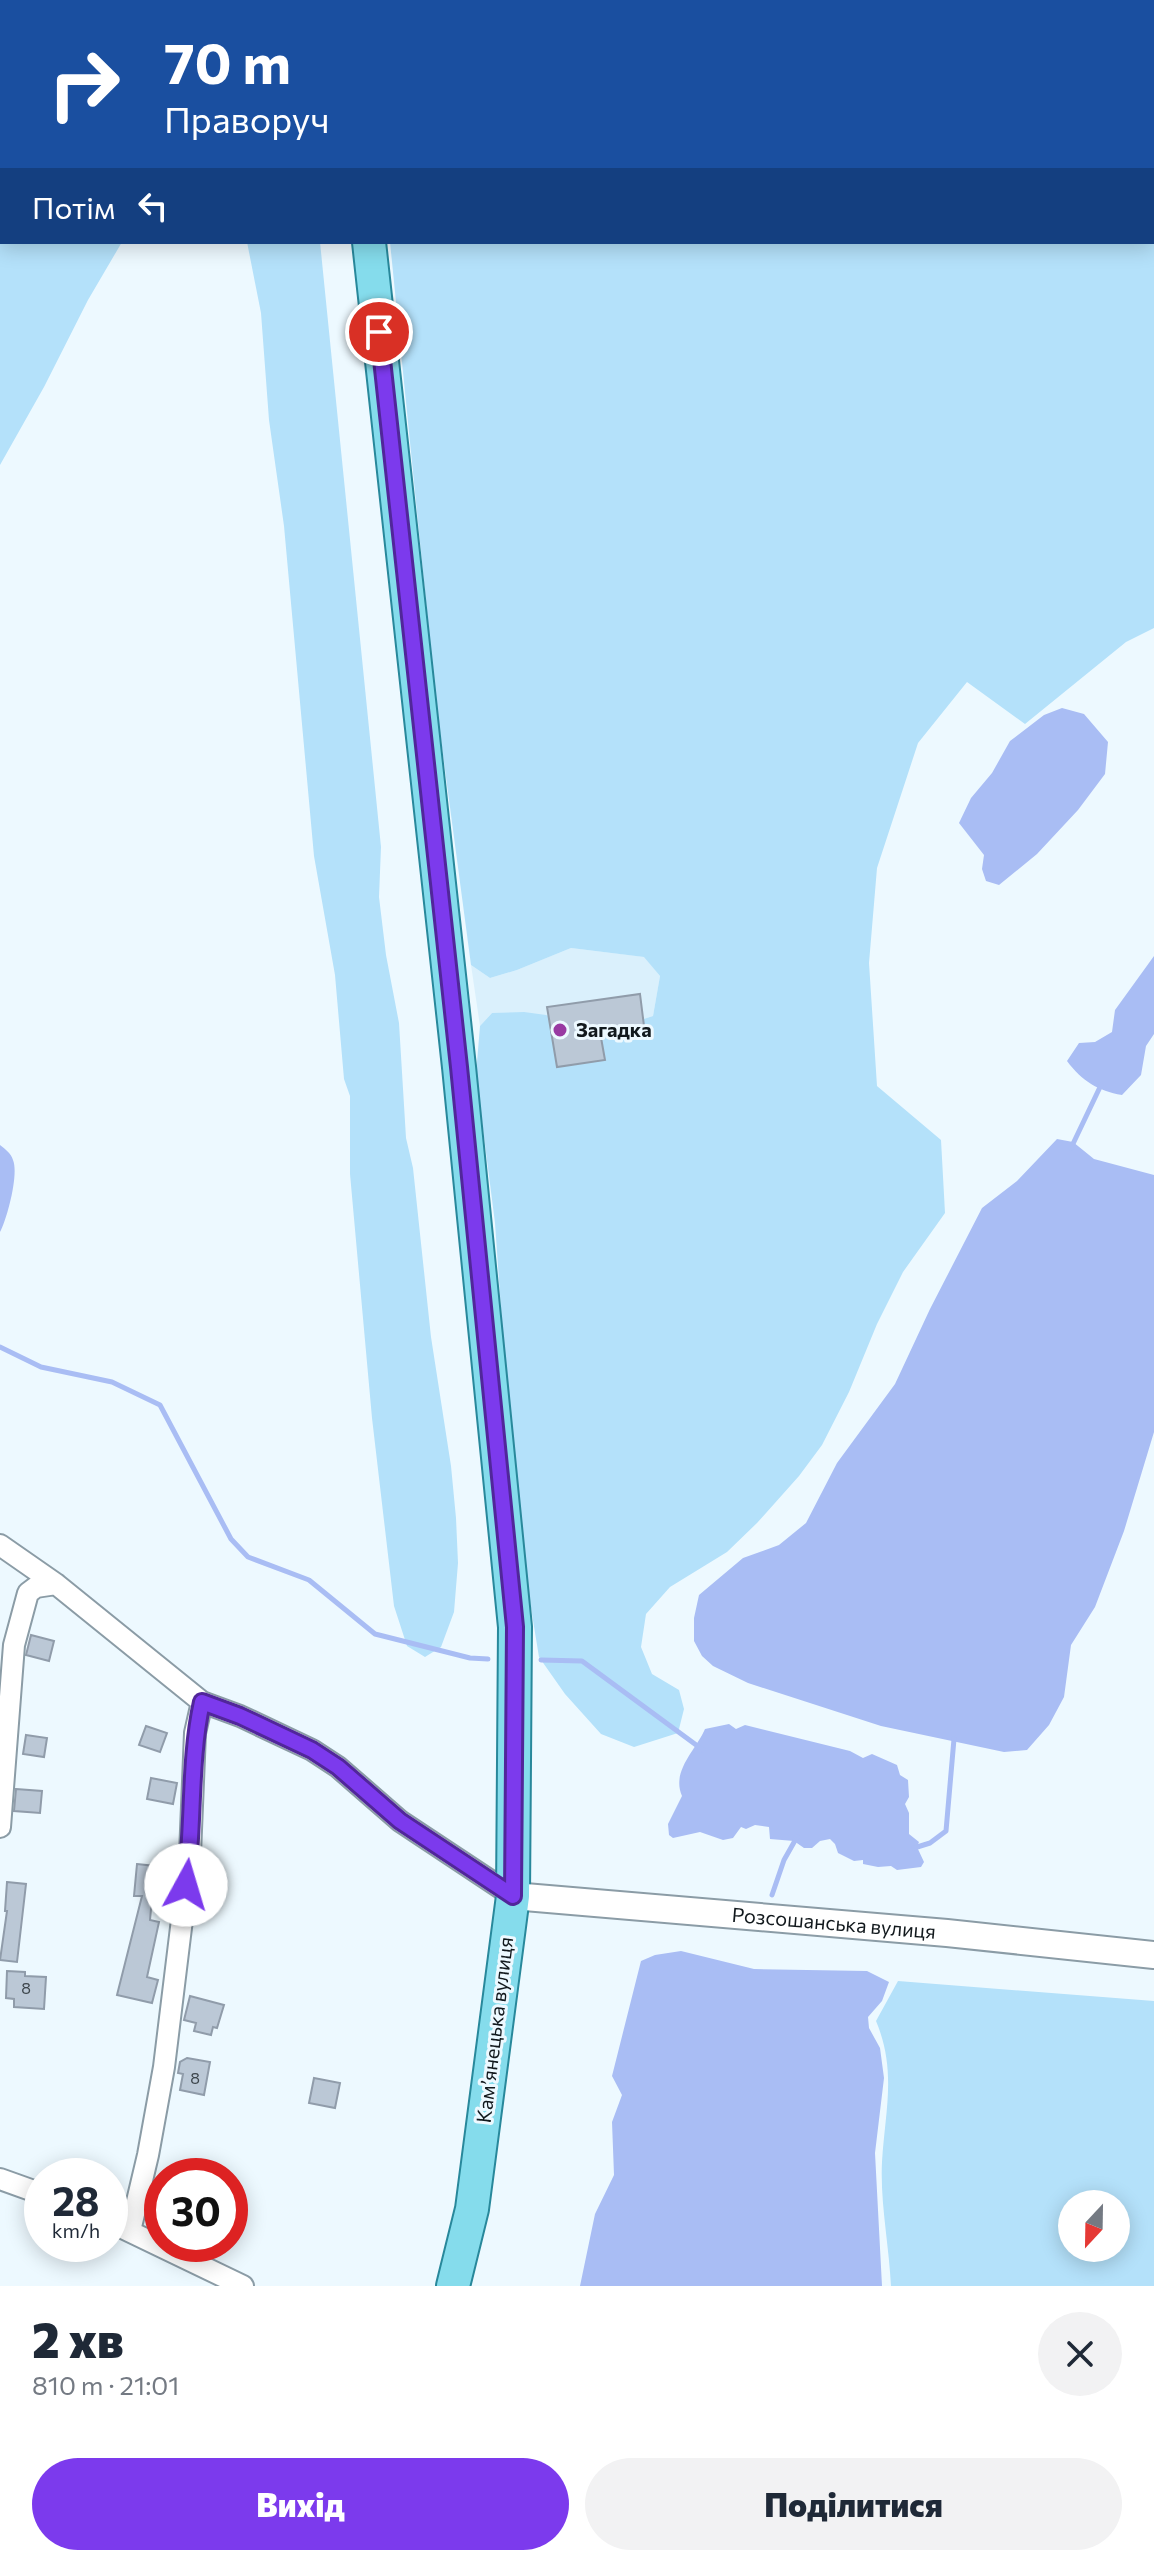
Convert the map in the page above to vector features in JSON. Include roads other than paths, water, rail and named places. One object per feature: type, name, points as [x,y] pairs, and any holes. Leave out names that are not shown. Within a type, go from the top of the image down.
[{"type":"main road","name":"Камʼянецька вулиця","points":[[369,244],[459,1067],[515,1627],[513,1896],[472,2209],[453,2286]]},
{"type":"street","points":[[0,1545],[56,1584],[202,1702],[278,1733],[325,1758],[400,1821],[513,1896]]},
{"type":"street","points":[[0,1827],[14,1645],[28,1593],[36,1587],[56,1584]]},
{"type":"street","points":[[202,1702],[195,1733],[190,1854],[164,2067],[130,2231],[243,2286]]},
{"type":"street","name":"Розсошанська вулиця","points":[[513,1896],[947,1933],[1154,1955]]},
{"type":"street","points":[[0,2179],[24,2188]]},
{"type":"waterway","points":[[1071,1148],[1101,1085]]},
{"type":"waterway","points":[[0,1347],[41,1367],[112,1382],[160,1405],[231,1539],[248,1557],[309,1580],[375,1634],[470,1658],[488,1659]]},
{"type":"waterway","points":[[541,1660],[582,1661],[703,1750]]},
{"type":"waterway","points":[[914,1848],[930,1843],[946,1831],[954,1739]]},
{"type":"waterway","points":[[772,1895],[784,1860],[797,1837]]},
{"type":"place","name":"Загадка","points":[[560,1030]]}]
